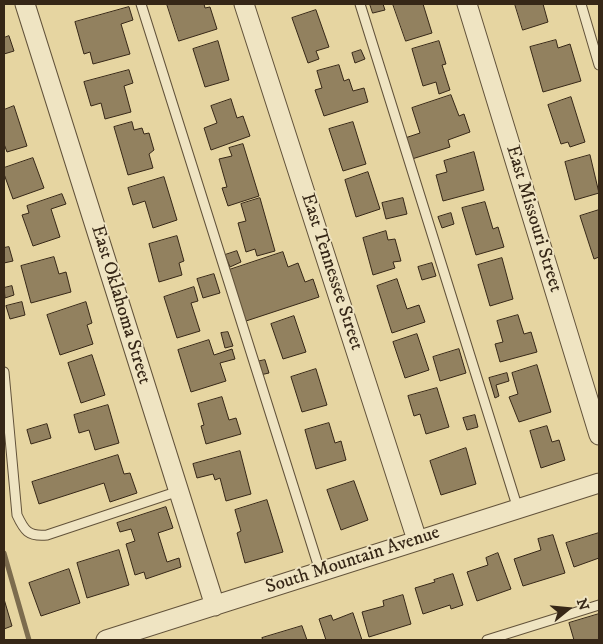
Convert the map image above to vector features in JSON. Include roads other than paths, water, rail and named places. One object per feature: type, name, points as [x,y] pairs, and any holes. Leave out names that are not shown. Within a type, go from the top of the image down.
[{"type":"street","name":"East Oklahoma Street","points":[[25,4],[215,606]]},
{"type":"street","name":"East Tennessee Street","points":[[244,4],[417,540]]},
{"type":"street","name":"East Missouri Street","points":[[467,4],[599,435]]},
{"type":"street","name":"South Mountain Avenue","points":[[106,640],[599,483]]},
{"type":"lane","points":[[141,4],[320,571]]},
{"type":"lane","points":[[360,4],[518,509]]},
{"type":"lane","points":[[581,4],[599,65]]},
{"type":"lane","points":[[4,372],[17,515],[24,529],[36,536],[46,535],[179,491]]},
{"type":"lane","points":[[487,640],[599,606]]},
{"type":"waterway","points":[[4,553],[29,640]]}]
